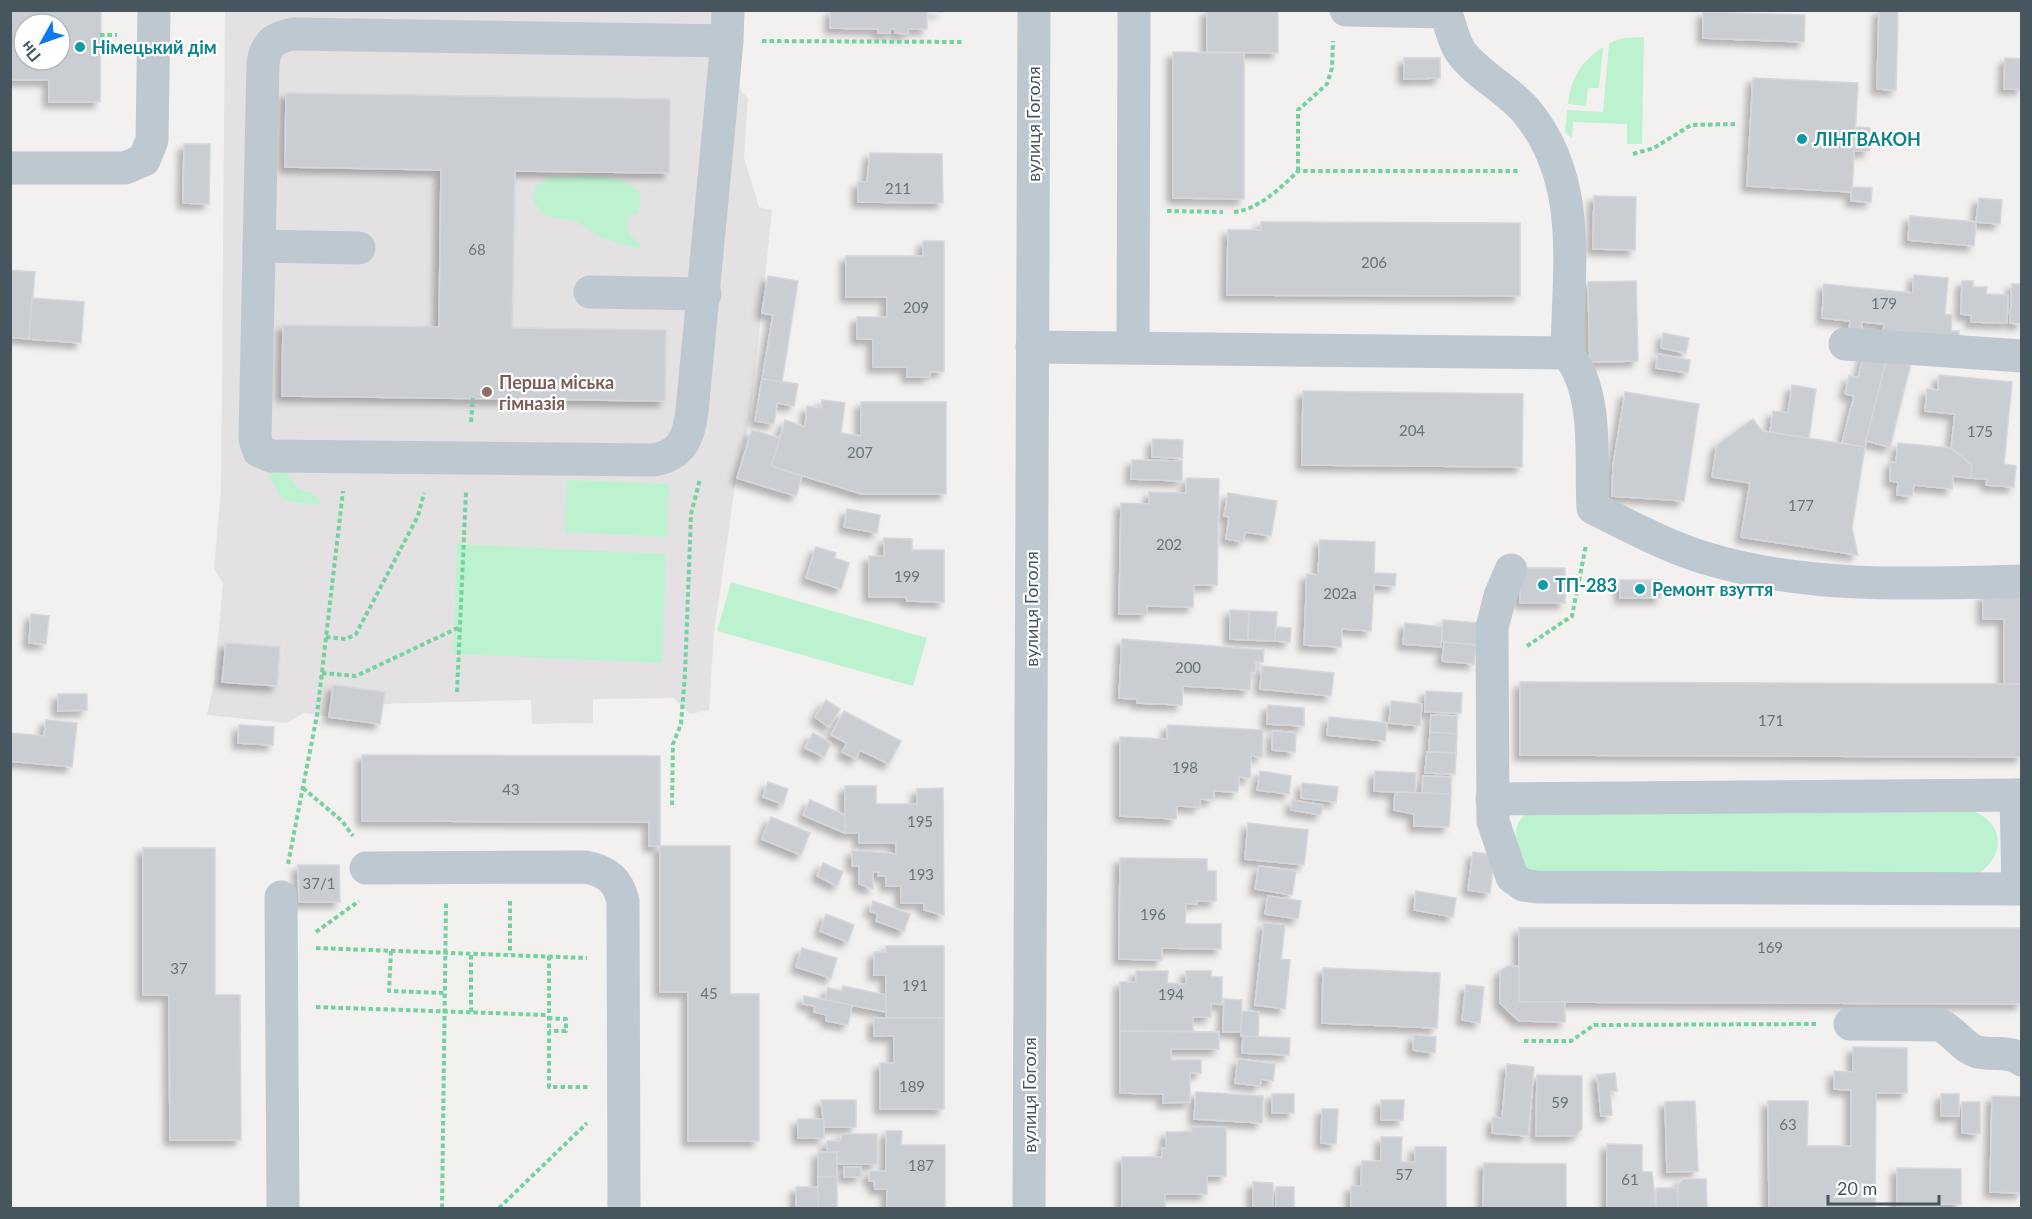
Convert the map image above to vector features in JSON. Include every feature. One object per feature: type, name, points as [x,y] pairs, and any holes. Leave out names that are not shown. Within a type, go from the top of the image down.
[{"type":"street","points":[[10,168],[124,168],[144,160],[152,140],[154,10]]},
{"type":"street","name":"вулиця Гоголя","points":[[1029,1209],[1034,10]]},
{"type":"street","points":[[1133,348],[1134,10]]},
{"type":"street","points":[[1340,22],[1456,11],[1453,38],[1461,52],[1526,111],[1554,152],[1561,171],[1568,209],[1567,353],[1578,369],[1588,397],[1593,508],[1703,557],[1770,573],[1854,583],[2022,581]]},
{"type":"street","points":[[728,26],[705,294],[690,430],[677,452],[667,458],[654,460],[271,456],[259,451],[255,439],[259,246],[263,63],[265,51],[271,41],[281,36],[728,26]]},
{"type":"street","points":[[259,246],[359,248]]},
{"type":"street","points":[[590,292],[705,294]]},
{"type":"street","points":[[1845,344],[2022,356]]},
{"type":"street","points":[[1032,347],[1567,353]]},
{"type":"street","points":[[1492,799],[2019,795],[2020,889],[1530,887],[1517,882],[1507,866],[1493,826],[1492,799],[1492,666],[1495,612],[1511,570]]},
{"type":"street","points":[[366,868],[510,867],[599,870],[612,878],[620,890],[623,902],[624,1209]]},
{"type":"street","points":[[281,897],[287,950],[282,1005],[283,1209]]},
{"type":"street","points":[[1850,1024],[1940,1025],[1950,1029],[1976,1052],[2019,1054]]},
{"type":"path","points":[[1298,171],[1298,110],[1327,84],[1340,22]]},
{"type":"path","points":[[728,26],[962,42]]},
{"type":"path","points":[[1633,154],[1654,148],[1691,125],[1737,123]]},
{"type":"path","points":[[1234,212],[1251,207],[1269,196],[1298,171],[1561,171]]},
{"type":"path","points":[[1133,211],[1222,212]]},
{"type":"path","points":[[326,637],[346,639],[356,634],[418,516],[424,495],[425,457]]},
{"type":"path","points":[[457,692],[467,458]]},
{"type":"path","points":[[672,805],[673,744],[681,724],[685,674],[691,514],[695,491],[703,474]]},
{"type":"path","points":[[1492,666],[1572,616],[1593,508]]},
{"type":"path","points":[[281,897],[303,788],[322,673],[341,511]]},
{"type":"path","points":[[322,673],[356,676],[460,627]]},
{"type":"path","points":[[287,950],[368,894],[364,854],[351,832],[314,795],[303,788]]},
{"type":"path","points":[[510,867],[510,954]]},
{"type":"path","points":[[442,1209],[446,868]]},
{"type":"path","points":[[287,950],[549,956],[549,1087],[624,1088]]},
{"type":"path","points":[[391,951],[389,992],[445,993]]},
{"type":"path","points":[[471,953],[471,1012]]},
{"type":"path","points":[[282,1005],[566,1018],[566,1031],[549,1031]]},
{"type":"path","points":[[1524,1041],[1571,1041],[1594,1024],[1850,1024]]},
{"type":"path","points":[[499,1209],[624,1088]]},
{"type":"shaded area","name":"Перша міська гімназія","points":[[225,11],[740,11],[738,68],[741,91],[748,98],[744,158],[759,207],[772,210],[750,419],[736,479],[714,633],[709,710],[690,714],[674,698],[593,699],[593,723],[532,724],[531,700],[383,704],[380,724],[304,713],[287,723],[207,715],[214,683],[223,583],[214,569],[221,488]]},
{"type":"green space","points":[[1644,37],[1642,144],[1627,144],[1627,124],[1573,122],[1572,138],[1565,132],[1567,110],[1603,112],[1609,43],[1623,38]]},
{"type":"green space","points":[[1603,47],[1599,88],[1588,88],[1586,106],[1568,104],[1578,71]]},
{"type":"green space","points":[[548,178],[617,179],[629,183],[637,190],[640,199],[638,213],[628,217],[627,225],[632,236],[640,244],[640,249],[601,238],[576,221],[544,216],[533,200],[536,185]]},
{"type":"green space","points":[[271,470],[285,470],[298,488],[311,492],[323,504],[301,503],[285,499],[269,478]]},
{"type":"green space","points":[[567,480],[669,484],[667,537],[565,532]]},
{"type":"green space","points":[[457,544],[666,554],[662,663],[453,654]]},
{"type":"green space","points":[[731,582],[927,638],[913,686],[717,631]]},
{"type":"green space","points":[[1965,809],[1987,819],[1994,827],[1997,836],[1998,846],[1995,856],[1978,874],[1528,876],[1516,834],[1521,818],[1528,812]]},
{"type":"building","name":"Німецький дім","points":[[10,10],[101,10],[100,102],[49,102],[49,80],[10,80]]},
{"type":"building","points":[[831,10],[942,10],[942,12],[927,11],[927,29],[908,29],[908,34],[895,33],[895,29],[890,29],[890,33],[878,33],[878,29],[830,28]]},
{"type":"building","points":[[1207,10],[1278,10],[1278,53],[1207,52]]},
{"type":"building","points":[[1879,10],[1898,10],[1896,90],[1877,89]]},
{"type":"building","points":[[1703,12],[1805,15],[1804,42],[1703,38]]},
{"type":"building","points":[[1173,52],[1244,53],[1244,199],[1173,198]]},
{"type":"building","points":[[1404,58],[1440,58],[1440,78],[1404,79]]},
{"type":"building","points":[[2005,58],[2022,59],[2022,89],[2004,89]]},
{"type":"building","name":"ЛІНГВАКОН","points":[[1753,78],[1858,83],[1852,192],[1747,186]]},
{"type":"building","points":[[286,93],[670,99],[669,173],[515,171],[512,328],[666,330],[665,401],[282,396],[283,325],[439,327],[441,170],[285,167]]},
{"type":"building","points":[[1855,127],[1870,128],[1869,151],[1854,151]]},
{"type":"building","points":[[184,144],[210,144],[209,204],[183,203]]},
{"type":"building","points":[[870,153],[942,154],[943,203],[858,202],[858,182],[867,182]]},
{"type":"building","points":[[1852,187],[1872,188],[1871,202],[1851,201]]},
{"type":"building","points":[[1594,196],[1636,197],[1635,250],[1593,249]]},
{"type":"building","points":[[1979,198],[2002,200],[2000,224],[1976,222]]},
{"type":"building","points":[[1910,216],[1976,222],[1974,246],[1908,240]]},
{"type":"building","points":[[1261,222],[1520,223],[1520,296],[1227,295],[1228,230],[1261,230]]},
{"type":"building","points":[[923,241],[944,241],[944,371],[930,372],[930,377],[907,377],[907,367],[873,367],[873,339],[857,339],[857,317],[887,317],[887,297],[846,297],[846,256],[923,256]]},
{"type":"building","points":[[10,270],[35,272],[29,339],[10,337]]},
{"type":"building","points":[[1914,275],[1948,278],[1945,314],[1952,315],[1951,331],[1959,331],[1958,345],[1883,338],[1884,324],[1862,322],[1861,332],[1849,331],[1850,321],[1822,318],[1824,284],[1913,293]]},
{"type":"building","points":[[768,276],[798,281],[782,382],[762,379],[773,315],[762,313]]},
{"type":"building","points":[[1636,281],[1638,361],[1590,362],[1588,282]]},
{"type":"building","points":[[1962,281],[1973,281],[1973,287],[1987,287],[1986,294],[2008,295],[2007,323],[1971,322],[1971,315],[1961,314]]},
{"type":"building","points":[[2012,284],[2022,284],[2022,324],[2010,323]]},
{"type":"building","points":[[32,298],[84,302],[81,343],[29,339]]},
{"type":"building","points":[[1663,333],[1689,338],[1686,353],[1661,348]]},
{"type":"building","points":[[1865,351],[1887,357],[1865,447],[1842,443],[1854,396],[1845,394],[1849,376],[1858,378]]},
{"type":"building","points":[[1658,354],[1690,360],[1688,373],[1656,368]]},
{"type":"building","points":[[1887,357],[1911,363],[1890,447],[1866,441]]},
{"type":"building","points":[[1939,375],[2012,382],[2004,464],[2016,466],[2014,487],[1986,485],[1987,479],[1970,478],[1972,465],[1951,448],[1955,414],[1925,411],[1927,389],[1938,390]]},
{"type":"building","points":[[762,379],[798,384],[794,406],[777,403],[774,424],[755,421]]},
{"type":"building","points":[[1792,385],[1816,389],[1809,438],[1770,432],[1773,411],[1788,413]]},
{"type":"building","points":[[1303,391],[1523,394],[1522,467],[1302,465]]},
{"type":"building","points":[[1625,392],[1699,404],[1684,501],[1612,496],[1613,466]]},
{"type":"building","points":[[822,400],[845,403],[841,433],[861,436],[861,402],[946,402],[946,494],[862,494],[771,466],[785,420],[805,427],[807,406],[821,408]]},
{"type":"building","points":[[1753,419],[1762,431],[1865,447],[1852,528],[1858,555],[1741,537],[1750,483],[1712,477],[1717,445]]},
{"type":"building","points":[[752,430],[780,438],[771,466],[802,476],[796,496],[737,478]]},
{"type":"building","points":[[1153,439],[1183,440],[1182,458],[1152,457]]},
{"type":"building","points":[[1898,443],[1951,448],[1972,465],[1970,478],[1953,476],[1952,489],[1914,485],[1912,496],[1897,495],[1898,482],[1890,481],[1891,462],[1896,463]]},
{"type":"building","points":[[1132,460],[1182,461],[1182,481],[1131,479]]},
{"type":"building","points":[[1187,478],[1219,479],[1217,585],[1194,585],[1193,607],[1147,606],[1147,614],[1119,614],[1121,503],[1149,504],[1149,492],[1186,493]]},
{"type":"building","points":[[1228,493],[1277,501],[1271,536],[1245,532],[1243,542],[1226,539],[1229,517],[1224,516]]},
{"type":"building","points":[[847,509],[880,515],[877,533],[844,527]]},
{"type":"building","points":[[884,538],[912,539],[912,550],[944,550],[944,602],[907,601],[906,597],[869,597],[869,556],[884,556]]},
{"type":"building","points":[[1320,540],[1375,542],[1374,573],[1396,574],[1395,586],[1374,585],[1371,631],[1342,629],[1341,647],[1304,645],[1307,574],[1318,575]]},
{"type":"building","points":[[816,547],[836,553],[834,558],[849,563],[841,589],[806,578]]},
{"type":"building","name":"ТП-283","points":[[1520,568],[1565,568],[1565,603],[1520,603]]},
{"type":"building","name":"Ремонт взуття","points":[[1620,580],[1660,580],[1661,598],[1620,598]]},
{"type":"building","points":[[1983,595],[2022,595],[2022,684],[2004,684],[2004,619],[1983,619]]},
{"type":"building","points":[[1230,610],[1249,611],[1248,640],[1230,639]]},
{"type":"building","points":[[1249,611],[1277,612],[1275,641],[1248,640]]},
{"type":"building","points":[[31,614],[49,616],[46,644],[29,643]]},
{"type":"building","points":[[1443,620],[1478,623],[1476,645],[1441,642]]},
{"type":"building","points":[[1405,623],[1442,627],[1441,647],[1403,644]]},
{"type":"building","points":[[1276,627],[1291,628],[1290,642],[1275,641]]},
{"type":"building","points":[[1122,639],[1264,650],[1263,662],[1256,662],[1255,673],[1251,672],[1250,690],[1183,686],[1182,705],[1137,703],[1137,699],[1119,698]]},
{"type":"building","points":[[1444,642],[1476,645],[1474,664],[1442,661]]},
{"type":"building","points":[[226,643],[280,647],[277,686],[222,682]]},
{"type":"building","points":[[1262,666],[1334,673],[1331,696],[1260,689]]},
{"type":"building","points":[[1520,682],[2022,684],[2022,757],[1520,755]]},
{"type":"building","points":[[333,685],[385,692],[380,724],[329,717]]},
{"type":"building","points":[[1426,691],[1462,693],[1461,713],[1425,712]]},
{"type":"building","points":[[58,694],[87,694],[87,710],[58,711]]},
{"type":"building","points":[[826,700],[840,709],[829,727],[815,717]]},
{"type":"building","points":[[1391,701],[1422,704],[1420,726],[1389,723]]},
{"type":"building","points":[[1268,705],[1304,708],[1304,726],[1267,724]]},
{"type":"building","points":[[844,711],[901,741],[889,764],[860,750],[856,759],[842,752],[847,743],[831,735]]},
{"type":"building","points":[[1431,715],[1457,716],[1457,734],[1430,732]]},
{"type":"building","points":[[1329,717],[1387,723],[1385,741],[1327,735]]},
{"type":"building","points":[[46,720],[77,723],[72,767],[10,761],[10,733],[44,736]]},
{"type":"building","points":[[239,725],[274,727],[273,745],[238,743]]},
{"type":"building","points":[[1168,725],[1263,730],[1262,757],[1251,756],[1250,778],[1239,777],[1238,792],[1214,791],[1213,800],[1200,799],[1200,807],[1177,806],[1176,819],[1120,816],[1120,737],[1167,739]]},
{"type":"building","points":[[1273,731],[1296,733],[1295,752],[1272,750]]},
{"type":"building","points":[[1430,732],[1457,734],[1456,753],[1429,752]]},
{"type":"building","points":[[813,733],[831,743],[824,757],[805,748]]},
{"type":"building","points":[[1427,752],[1456,753],[1455,774],[1425,773]]},
{"type":"building","points":[[362,755],[660,756],[660,846],[649,846],[649,822],[362,821]]},
{"type":"building","points":[[1260,771],[1291,776],[1289,794],[1257,790]]},
{"type":"building","points":[[1375,771],[1416,773],[1415,793],[1374,791]]},
{"type":"building","points":[[1423,776],[1451,777],[1451,794],[1422,793]]},
{"type":"building","points":[[768,782],[788,789],[783,804],[763,797]]},
{"type":"building","points":[[1302,783],[1338,787],[1336,802],[1301,798]]},
{"type":"building","points":[[845,786],[876,786],[876,804],[917,804],[917,789],[943,788],[944,915],[924,910],[924,903],[901,903],[901,886],[886,886],[886,876],[878,876],[879,872],[873,872],[873,889],[859,884],[859,866],[852,866],[852,850],[896,854],[896,843],[859,843],[859,833],[845,833]]},
{"type":"building","points":[[1395,792],[1451,794],[1449,827],[1414,826],[1414,814],[1394,810]]},
{"type":"building","points":[[810,800],[845,815],[845,833],[803,815]]},
{"type":"building","points":[[1292,800],[1323,805],[1321,815],[1291,810]]},
{"type":"building","points":[[771,817],[810,833],[801,855],[762,839]]},
{"type":"building","points":[[1248,823],[1308,830],[1304,865],[1245,859]]},
{"type":"building","points":[[660,846],[730,846],[730,994],[759,994],[759,1141],[688,1141],[688,992],[660,992]]},
{"type":"building","points":[[143,848],[215,848],[215,995],[240,995],[241,1140],[170,1140],[169,995],[143,995]]},
{"type":"building","points":[[1473,852],[1495,855],[1490,893],[1468,890]]},
{"type":"building","points":[[1120,858],[1207,859],[1207,871],[1216,871],[1216,901],[1197,901],[1197,904],[1186,904],[1185,924],[1221,924],[1221,949],[1162,948],[1162,960],[1119,959]]},
{"type":"building","points":[[823,863],[843,872],[837,886],[817,876]]},
{"type":"building","points":[[298,865],[339,865],[340,902],[299,902]]},
{"type":"building","points":[[1259,866],[1296,871],[1292,895],[1255,889]]},
{"type":"building","points":[[1416,891],[1456,898],[1453,917],[1414,910]]},
{"type":"building","points":[[1268,896],[1301,901],[1298,919],[1265,914]]},
{"type":"building","points":[[873,901],[910,914],[904,931],[876,921],[878,914],[870,911]]},
{"type":"building","points":[[826,914],[854,925],[848,942],[820,931]]},
{"type":"building","points":[[1264,923],[1285,925],[1281,959],[1290,960],[1285,1009],[1255,1005]]},
{"type":"building","points":[[1519,928],[2022,928],[2022,1004],[1519,1002]]},
{"type":"building","points":[[886,946],[944,946],[944,1018],[886,1018],[886,975],[874,975],[874,952],[886,952]]},
{"type":"building","points":[[802,948],[837,958],[831,978],[796,967]]},
{"type":"building","points":[[1508,966],[1519,966],[1519,1002],[1565,1002],[1565,1022],[1519,1021],[1500,1003],[1500,971]]},
{"type":"building","points":[[1323,968],[1440,973],[1437,1028],[1322,1023]]},
{"type":"building","points":[[1136,971],[1168,971],[1167,983],[1186,984],[1186,971],[1211,971],[1211,977],[1222,977],[1222,1004],[1211,1004],[1211,1017],[1193,1017],[1193,1031],[1120,1031],[1120,982],[1136,982]]},
{"type":"building","points":[[1466,985],[1484,987],[1480,1023],[1462,1020]]},
{"type":"building","points":[[843,986],[886,995],[886,1012],[825,1000],[828,988],[842,991]]},
{"type":"building","points":[[804,996],[852,1005],[848,1025],[826,1021],[827,1015],[814,1012],[815,1006],[803,1004]]},
{"type":"building","points":[[1224,999],[1242,1000],[1241,1032],[1223,1032]]},
{"type":"building","points":[[1242,1011],[1259,1012],[1258,1037],[1241,1036]]},
{"type":"building","points":[[874,1018],[944,1018],[944,1109],[880,1109],[880,1063],[894,1063],[894,1036],[874,1036]]},
{"type":"building","points":[[1120,1031],[1219,1032],[1219,1049],[1171,1049],[1171,1060],[1201,1060],[1201,1073],[1190,1073],[1190,1102],[1163,1103],[1163,1094],[1120,1093]]},
{"type":"building","points":[[1414,1035],[1436,1037],[1435,1053],[1413,1050]]},
{"type":"building","points":[[1243,1036],[1290,1038],[1289,1055],[1242,1053]]},
{"type":"building","points":[[1853,1047],[1907,1048],[1907,1093],[1876,1093],[1875,1208],[1769,1208],[1768,1101],[1808,1101],[1807,1146],[1851,1146],[1851,1090],[1834,1089],[1834,1071],[1853,1072]]},
{"type":"building","points":[[1238,1059],[1275,1064],[1273,1081],[1261,1079],[1260,1086],[1235,1083]]},
{"type":"building","points":[[1507,1064],[1534,1067],[1528,1136],[1492,1133],[1493,1117],[1502,1118]]},
{"type":"building","points":[[1615,1073],[1617,1091],[1610,1091],[1612,1115],[1601,1116],[1597,1075]]},
{"type":"building","points":[[1537,1075],[1582,1076],[1582,1129],[1575,1136],[1536,1136]]},
{"type":"building","points":[[1196,1092],[1263,1096],[1262,1123],[1194,1119]]},
{"type":"building","points":[[1272,1094],[1294,1094],[1294,1113],[1272,1113]]},
{"type":"building","points":[[1941,1094],[1959,1094],[1959,1116],[1941,1116]]},
{"type":"building","points":[[1992,1096],[2022,1097],[2022,1193],[1990,1192]]},
{"type":"building","points":[[821,1100],[856,1100],[856,1127],[824,1127]]},
{"type":"building","points":[[1381,1100],[1404,1100],[1403,1120],[1381,1120]]},
{"type":"building","points":[[1695,1101],[1698,1171],[1667,1172],[1665,1102]]},
{"type":"building","points":[[1962,1102],[1980,1102],[1980,1134],[1962,1133]]},
{"type":"building","points":[[1322,1109],[1338,1109],[1336,1144],[1321,1143]]},
{"type":"building","points":[[798,1119],[824,1119],[824,1138],[798,1138]]},
{"type":"building","points":[[1191,1127],[1226,1127],[1226,1176],[1207,1176],[1207,1194],[1165,1194],[1165,1208],[1122,1208],[1122,1157],[1162,1157],[1162,1148],[1166,1148],[1166,1132],[1192,1132]]},
{"type":"building","points":[[886,1131],[902,1131],[901,1145],[945,1145],[945,1208],[887,1208],[887,1189],[875,1189],[874,1181],[869,1181],[869,1171],[886,1171]]},
{"type":"building","points":[[842,1134],[877,1134],[877,1164],[836,1164],[837,1152],[827,1153],[827,1141],[841,1141]]},
{"type":"building","points":[[1381,1137],[1402,1137],[1401,1162],[1415,1162],[1415,1147],[1446,1147],[1446,1208],[1351,1208],[1351,1186],[1361,1186],[1362,1161],[1381,1161]]},
{"type":"building","points":[[1607,1144],[1642,1145],[1642,1172],[1652,1172],[1656,1208],[1607,1208]]},
{"type":"building","points":[[818,1152],[837,1152],[837,1177],[818,1177]]},
{"type":"building","points":[[1484,1163],[1566,1164],[1566,1208],[1483,1208]]},
{"type":"building","points":[[844,1167],[861,1167],[861,1177],[844,1177]]},
{"type":"building","points":[[1897,1168],[1961,1169],[1961,1204],[1939,1204],[1939,1208],[1897,1208]]},
{"type":"building","points":[[818,1177],[837,1177],[837,1208],[818,1208]]},
{"type":"building","points":[[1683,1179],[1706,1179],[1707,1208],[1678,1208],[1678,1185]]},
{"type":"building","points":[[1253,1182],[1273,1183],[1273,1208],[1253,1208]]},
{"type":"building","points":[[796,1187],[818,1187],[818,1208],[796,1208]]},
{"type":"building","points":[[1276,1187],[1294,1187],[1294,1208],[1276,1208]]},
{"type":"building","points":[[1656,1188],[1678,1188],[1678,1208],[1656,1208]]},
{"type":"place","name":"Німецький дім","points":[[80,47]]},
{"type":"place","name":"ЛІНГВАКОН","points":[[1802,139]]},
{"type":"place","name":"Перша міська гімназія","points":[[487,392]]},
{"type":"place","name":"ТП-283","points":[[1543,585]]},
{"type":"place","name":"Ремонт взуття","points":[[1640,589]]}]
